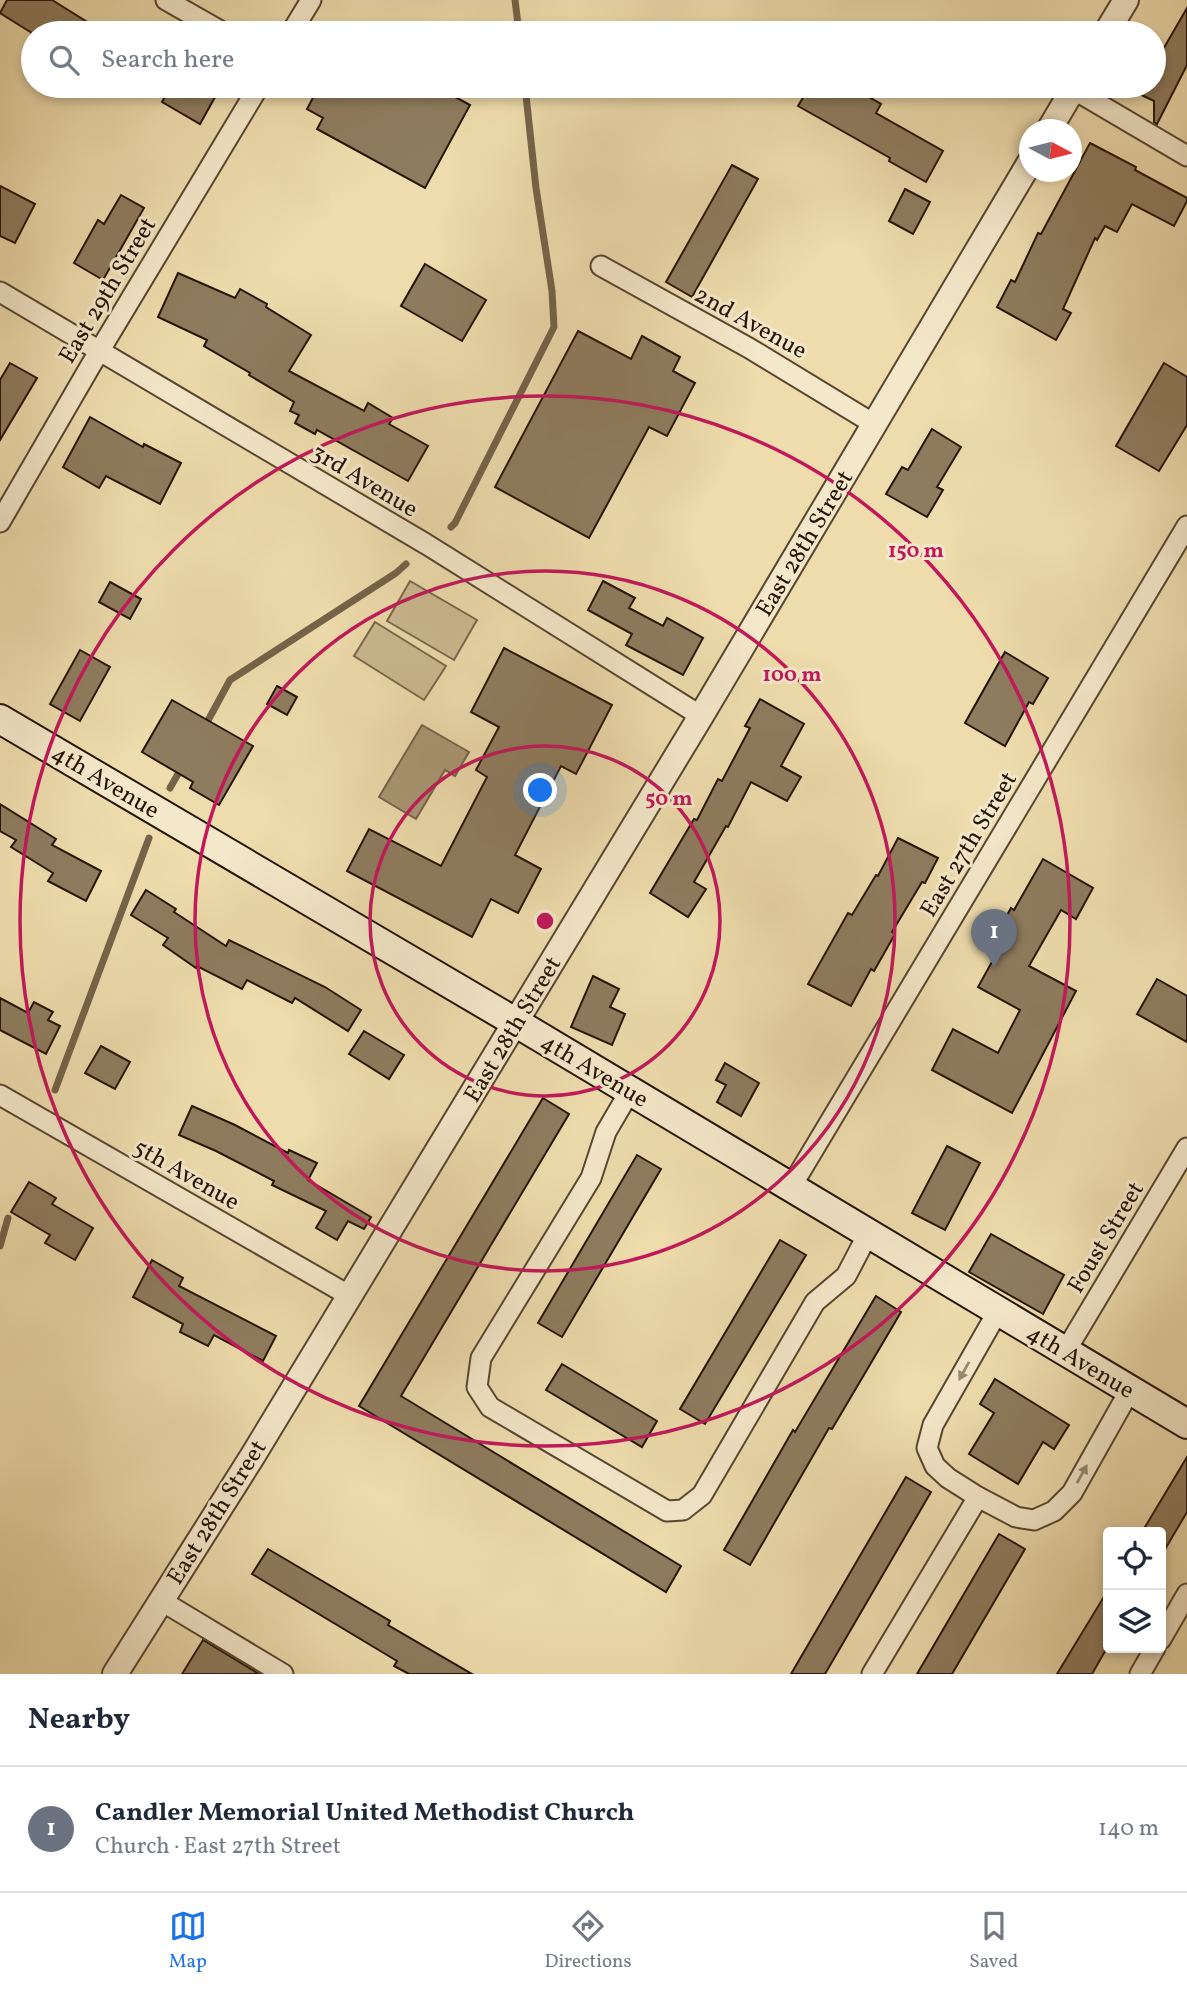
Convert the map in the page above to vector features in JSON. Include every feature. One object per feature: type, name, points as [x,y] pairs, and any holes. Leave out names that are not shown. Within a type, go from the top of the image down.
[{"type":"main road","name":"4th Avenue","points":[[0,719],[516,1022],[1187,1424]]},
{"type":"street","points":[[166,0],[203,21]]},
{"type":"street","points":[[298,21],[311,0]]},
{"type":"street","points":[[1113,21],[1126,0]]},
{"type":"street","name":"East 29th Street","points":[[0,522],[99,351],[252,98]]},
{"type":"street","points":[[1055,119],[1068,98]]},
{"type":"street","points":[[1092,98],[1187,156]]},
{"type":"street","name":"East 28th Street","points":[[115,1674],[252,1457],[516,1022],[1019,180]]},
{"type":"street","name":"2nd Avenue","points":[[601,266],[749,348],[874,424]]},
{"type":"street","name":"3rd Avenue","points":[[0,292],[426,544],[701,716]]},
{"type":"street","name":"East 27th Street","points":[[791,1187],[1180,555],[1187,526]]},
{"type":"street","points":[[630,1091],[606,1132],[591,1178],[481,1358],[477,1387],[490,1407],[667,1511],[683,1510],[702,1495],[815,1302],[846,1276],[869,1234]]},
{"type":"street","name":"5th Avenue","points":[[0,1094],[350,1296]]},
{"type":"street","name":"Foust Street","points":[[1065,1352],[1187,1148]]},
{"type":"street","points":[[998,1311],[933,1425],[927,1448],[935,1466],[948,1478],[978,1497],[1016,1517],[1034,1520],[1054,1511],[1072,1493],[1130,1390]]},
{"type":"street","points":[[872,1674],[978,1497]]},
{"type":"street","points":[[1166,1630],[1187,1594]]},
{"type":"street","points":[[160,1600],[283,1674]]},
{"type":"street","points":[[1140,1674],[1153,1653]]},
{"type":"shaded area","points":[[410,581],[477,620],[454,660],[387,621]]},
{"type":"shaded area","points":[[375,622],[446,666],[424,700],[354,656]]},
{"type":"shaded area","points":[[422,725],[469,752],[455,776],[445,770],[416,819],[379,797]]},
{"type":"building","points":[[7,0],[52,0],[86,21],[21,21],[21,26],[0,13]]},
{"type":"building","points":[[1187,8],[1187,65],[1157,124],[1154,122],[1154,101],[1148,98],[1166,98],[1166,44]]},
{"type":"building","points":[[164,98],[214,98],[200,124],[162,102]]},
{"type":"building","points":[[313,98],[457,98],[470,105],[425,188],[317,129],[323,118],[307,109]]},
{"type":"building","points":[[803,98],[870,98],[881,104],[876,113],[943,151],[926,182],[889,161],[890,158],[798,106]]},
{"type":"building","points":[[1090,143],[1136,167],[1135,170],[1187,198],[1187,201],[1174,226],[1132,204],[1117,232],[1105,226],[1097,240],[1095,238],[1063,309],[1071,313],[1056,340],[997,307],[1011,280],[1015,282],[1038,233],[1041,234],[1069,182],[1082,182],[1082,158]]},
{"type":"building","points":[[732,165],[758,179],[692,297],[666,282]]},
{"type":"building","points":[[0,186],[35,204],[15,243],[0,236]]},
{"type":"building","points":[[905,189],[930,202],[913,234],[889,221]]},
{"type":"building","points":[[121,195],[144,208],[103,280],[74,263],[98,220],[104,224]]},
{"type":"building","points":[[425,264],[486,300],[462,341],[401,306]]},
{"type":"building","points":[[178,273],[235,298],[240,289],[311,335],[289,371],[364,411],[368,403],[393,418],[389,424],[428,446],[408,481],[317,430],[315,434],[295,423],[299,415],[290,411],[294,402],[204,346],[207,340],[158,317]]},
{"type":"building","points":[[578,331],[631,359],[642,336],[680,357],[673,371],[695,383],[667,436],[649,427],[589,538],[495,487]]},
{"type":"building","points":[[10,363],[37,378],[0,440],[0,380]]},
{"type":"building","points":[[1164,363],[1187,377],[1187,425],[1159,471],[1116,446]]},
{"type":"building","points":[[90,417],[143,447],[144,444],[181,463],[160,504],[106,476],[99,488],[63,467]]},
{"type":"building","points":[[932,429],[961,447],[937,487],[943,490],[927,517],[886,494],[902,467],[908,470]]},
{"type":"building","points":[[603,581],[635,598],[629,608],[663,626],[667,618],[703,638],[683,675],[626,645],[632,634],[588,610]]},
{"type":"building","points":[[110,582],[141,599],[130,619],[99,602]]},
{"type":"building","points":[[504,648],[612,705],[576,774],[561,766],[515,855],[541,869],[518,913],[491,899],[472,937],[347,871],[369,829],[441,866],[487,777],[476,770],[499,727],[471,712]]},
{"type":"building","points":[[80,650],[110,667],[80,721],[50,704]]},
{"type":"building","points":[[1005,652],[1048,678],[1033,704],[1029,702],[1005,746],[965,723]]},
{"type":"building","points":[[277,686],[297,697],[287,715],[267,704]]},
{"type":"building","points":[[760,699],[804,724],[781,766],[801,777],[787,801],[751,782],[728,827],[726,826],[694,882],[706,889],[688,917],[650,893],[694,819],[697,820],[718,779],[722,781],[750,728],[745,726]]},
{"type":"building","points":[[172,700],[253,746],[219,805],[190,788],[193,782],[142,752]]},
{"type":"building","points":[[0,804],[56,839],[52,845],[101,871],[86,901],[48,881],[53,873],[11,847],[16,840],[0,831]]},
{"type":"building","points":[[898,838],[938,858],[925,883],[922,882],[892,932],[895,934],[874,971],[871,969],[851,1006],[808,984],[848,913],[852,915],[876,875],[878,876]]},
{"type":"building","points":[[1043,859],[1093,888],[1076,919],[1061,910],[1029,966],[1076,991],[1012,1113],[932,1070],[953,1029],[998,1053],[1020,1010],[978,987],[1004,940],[996,935],[1011,908],[1014,910]]},
{"type":"building","points":[[146,890],[226,946],[229,940],[325,987],[361,1010],[348,1031],[295,998],[292,1003],[247,980],[242,989],[197,966],[196,968],[163,945],[168,938],[131,915]]},
{"type":"building","points":[[593,976],[619,989],[610,1007],[625,1014],[612,1045],[571,1027]]},
{"type":"building","points":[[1157,979],[1187,996],[1187,1042],[1137,1014]]},
{"type":"building","points":[[0,998],[28,1013],[34,1002],[53,1012],[48,1020],[60,1026],[46,1054],[0,1030]]},
{"type":"building","points":[[364,1031],[404,1055],[389,1079],[349,1054]]},
{"type":"building","points":[[101,1046],[130,1062],[115,1089],[85,1073]]},
{"type":"building","points":[[725,1063],[759,1083],[741,1116],[717,1102],[726,1085],[716,1080]]},
{"type":"building","points":[[543,1098],[569,1114],[401,1396],[681,1566],[666,1592],[359,1406]]},
{"type":"building","points":[[192,1106],[288,1153],[289,1150],[317,1163],[308,1180],[371,1217],[364,1229],[348,1221],[337,1240],[316,1228],[326,1211],[272,1185],[274,1181],[216,1151],[179,1135]]},
{"type":"building","points":[[947,1146],[980,1163],[945,1230],[912,1213]]},
{"type":"building","points":[[637,1155],[661,1169],[562,1337],[538,1323]]},
{"type":"building","points":[[29,1182],[56,1198],[52,1204],[93,1228],[75,1260],[45,1243],[50,1235],[11,1212]]},
{"type":"building","points":[[991,1234],[1064,1275],[1043,1314],[969,1272]]},
{"type":"building","points":[[780,1240],[806,1255],[705,1424],[680,1409]]},
{"type":"building","points":[[152,1260],[183,1278],[179,1286],[276,1336],[263,1361],[214,1335],[208,1346],[180,1332],[183,1324],[133,1297]]},
{"type":"building","points":[[876,1296],[901,1312],[832,1429],[829,1428],[750,1565],[724,1550],[793,1430],[795,1432]]},
{"type":"building","points":[[562,1364],[657,1421],[642,1447],[546,1390]]},
{"type":"building","points":[[995,1379],[1069,1425],[1054,1449],[1043,1442],[1018,1484],[969,1454],[994,1413],[980,1404]]},
{"type":"building","points":[[1187,1457],[1187,1512],[1166,1548],[1166,1527],[1145,1527]]},
{"type":"building","points":[[906,1477],[931,1492],[825,1674],[791,1674]]},
{"type":"building","points":[[999,1534],[1025,1549],[952,1674],[917,1674]]},
{"type":"building","points":[[268,1549],[390,1621],[388,1625],[472,1674],[409,1674],[394,1666],[397,1661],[252,1574]]},
{"type":"building","points":[[1103,1598],[1104,1653],[1092,1674],[1057,1674]]},
{"type":"building","points":[[203,1640],[259,1674],[182,1674]]},
{"type":"waterway","points":[[515,0],[518,21]]},
{"type":"waterway","points":[[451,527],[554,327],[552,291],[536,188],[526,98]]},
{"type":"waterway","points":[[205,726],[230,680],[406,564]]},
{"type":"waterway","points":[[170,788],[182,767]]},
{"type":"waterway","points":[[55,1090],[149,838]]},
{"type":"waterway","points":[[0,1246],[8,1218]]},
{"type":"place","name":"Candler Memorial United Methodist Church","points":[[994,967]]}]
